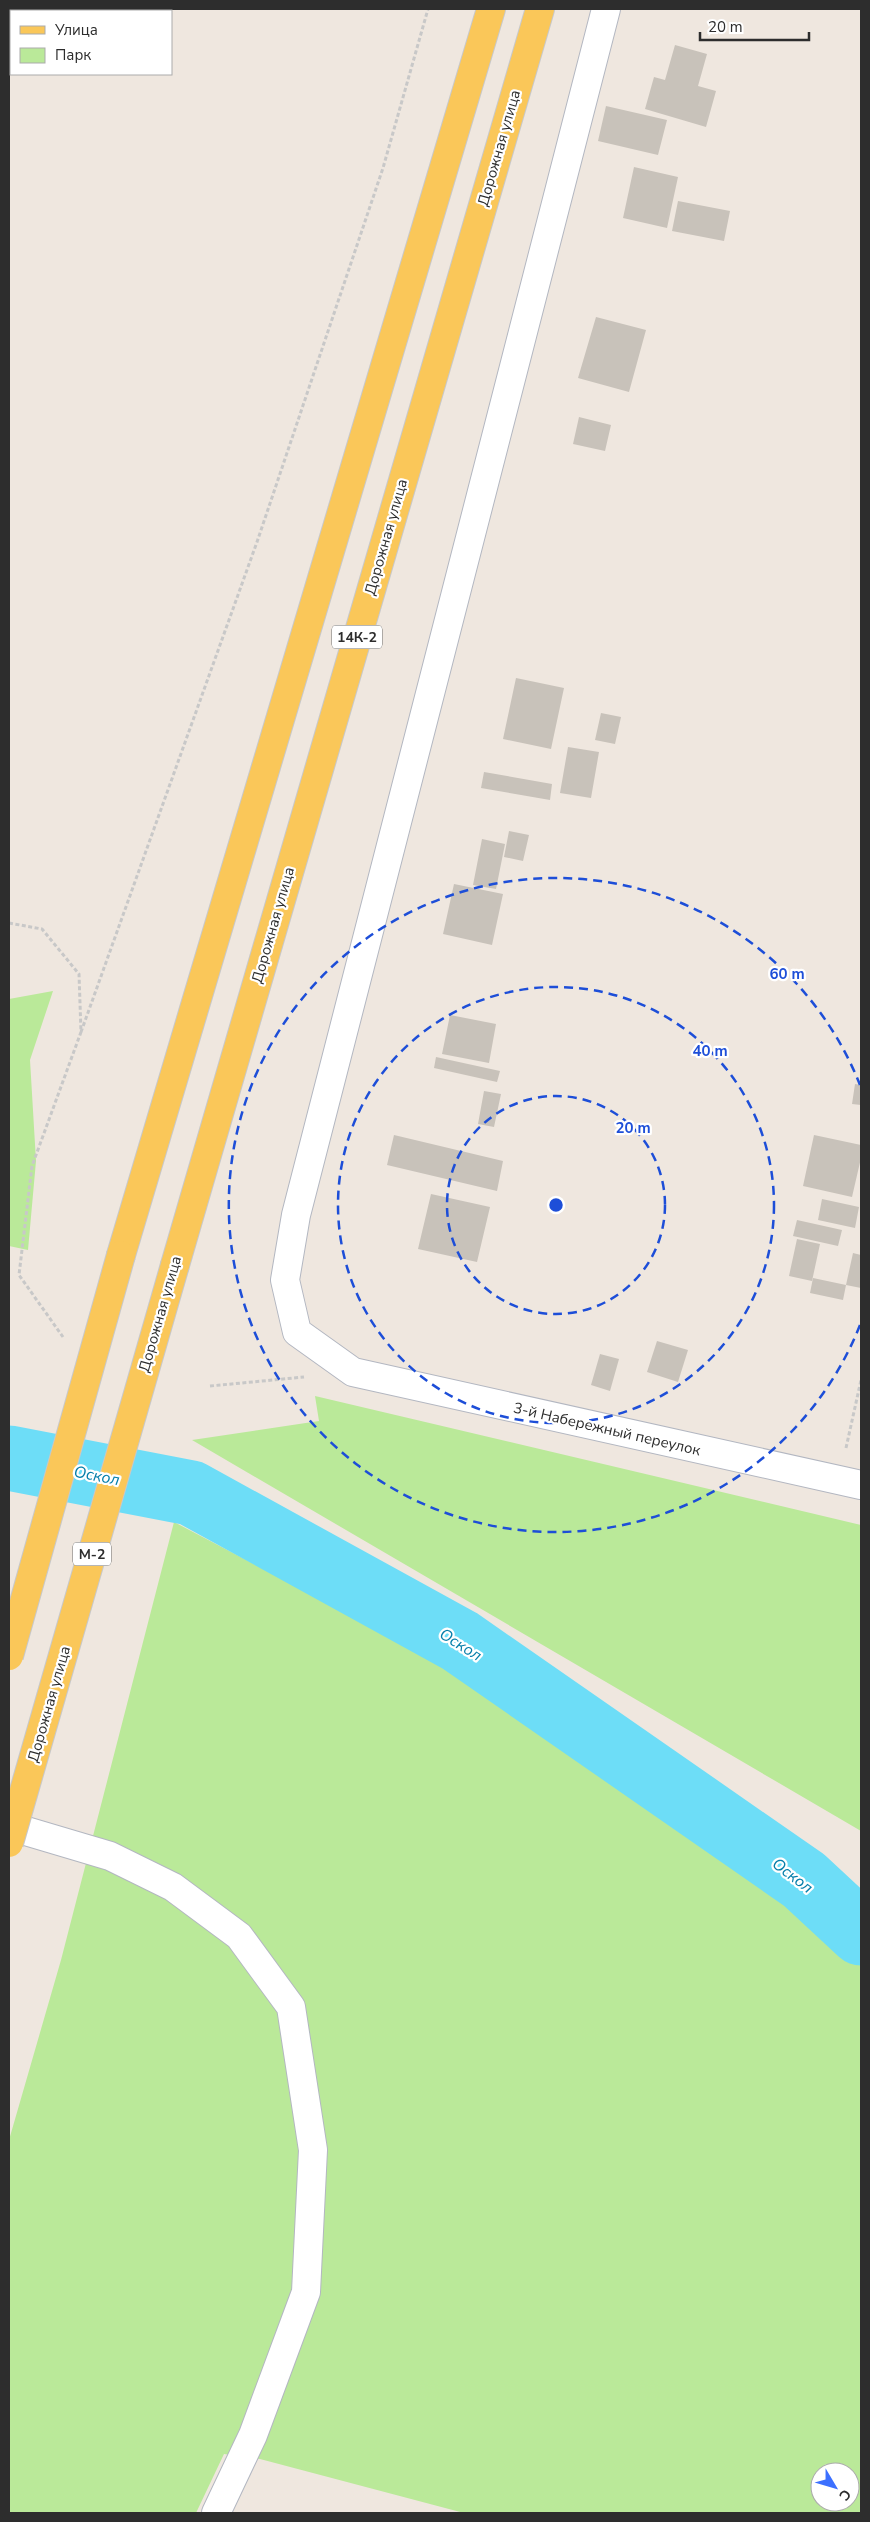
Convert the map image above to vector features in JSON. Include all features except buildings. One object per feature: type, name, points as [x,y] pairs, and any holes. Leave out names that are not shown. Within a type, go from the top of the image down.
[{"type":"main road","points":[[9,1656],[121,1255],[490,9]]},
{"type":"main road","name":"Дорожная улица","points":[[9,1843],[175,1264],[540,9]]},
{"type":"street","points":[[353,1372],[297,1332],[286,1280],[296,1215],[606,9]]},
{"type":"street","name":"3-й Набережный переулок","points":[[353,1372],[850,1483]]},
{"type":"street","points":[[9,1826],[110,1856],[172,1887],[239,1936],[290,2007],[313,2150],[306,2292],[253,2435],[216,2513]]},
{"type":"path","points":[[63,1337],[19,1275],[32,1166],[257,542],[383,168],[428,9]]},
{"type":"path","points":[[9,923],[42,929],[79,974],[81,1032]]},
{"type":"path","points":[[210,1386],[353,1372]]},
{"type":"path","points":[[850,1483],[861,1380]]},
{"type":"green space","points":[[53,991],[30,1060],[36,1161],[28,1250],[9,1246],[9,999]]},
{"type":"green space","points":[[315,1396],[861,1525],[861,1831],[192,1440],[319,1421]]},
{"type":"green space","points":[[174,1522],[496,1691],[726,1852],[861,1963],[861,2513],[464,2513],[260,2459],[224,2454],[196,2513],[9,2513],[9,2140],[61,1960]]},
{"type":"waterway","name":"Оскол","points":[[9,1458],[191,1493],[460,1641],[804,1880],[861,1933]]}]
